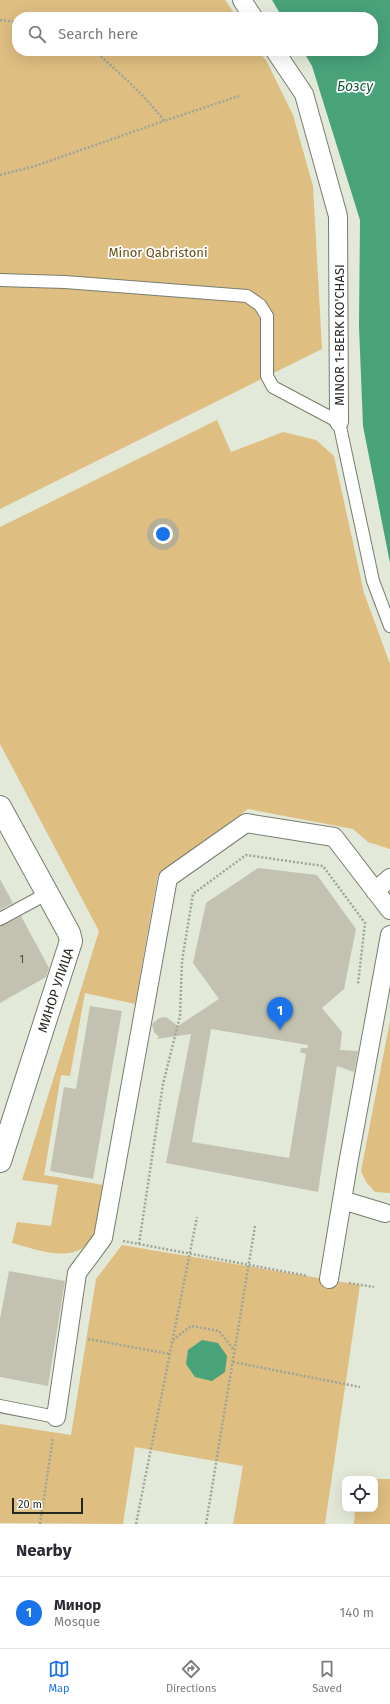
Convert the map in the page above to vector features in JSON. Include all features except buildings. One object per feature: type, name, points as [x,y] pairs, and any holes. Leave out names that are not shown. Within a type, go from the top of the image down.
[{"type":"street","points":[[242,0],[250,12]]},
{"type":"street","name":"MINOR 1-BERK KO'CHASI","points":[[278,56],[304,94],[338,216],[339,422]]},
{"type":"street","name":"МИНОР УЛИЦА","points":[[0,806],[70,934],[71,941],[0,1161]]},
{"type":"street","points":[[56,1417],[77,1273],[103,1238],[168,878],[246,823],[334,837],[390,910]]},
{"type":"street","points":[[376,891],[390,878]]},
{"type":"street","points":[[329,1279],[390,935]]},
{"type":"street","points":[[342,1200],[385,1213]]},
{"type":"lane","points":[[0,280],[65,282],[247,296],[260,305],[267,316],[267,376],[273,386],[339,422]]},
{"type":"lane","name":"MINOR 1-BERK KO'CHASI","points":[[339,422],[373,581],[390,626]]},
{"type":"lane","points":[[0,919],[48,893]]},
{"type":"lane","points":[[0,1406],[56,1417]]},
{"type":"path","points":[[0,20],[12,21]]},
{"type":"path","points":[[100,56],[158,112],[164,121]]},
{"type":"path","points":[[0,175],[35,166],[239,96]]},
{"type":"path","points":[[357,988],[365,923],[323,866],[246,855],[193,894],[182,961],[180,1016],[163,1084],[138,1244],[374,1287]]},
{"type":"path","points":[[136,1524],[197,1217]]},
{"type":"path","points":[[206,1524],[255,1226]]},
{"type":"path","points":[[173,1340],[191,1326],[219,1331],[235,1350]]},
{"type":"path","points":[[68,1335],[170,1354]]},
{"type":"path","points":[[233,1362],[360,1387]]},
{"type":"path","points":[[40,1524],[56,1417]]},
{"type":"green space","name":"Minor Qabristoni","points":[[0,0],[225,0],[233,12],[12,12],[12,56],[263,56],[293,115],[313,186],[322,349],[0,509]]},
{"type":"green space","points":[[217,420],[231,452],[283,432],[316,440],[334,456],[364,593],[390,664],[390,849],[368,842],[353,829],[248,809],[158,874],[135,1004],[85,993],[70,1076],[61,1075],[44,1175],[104,1185],[97,1226],[89,1242],[80,1249],[70,1253],[59,1254],[47,1252],[12,1243],[17,1222],[51,1226],[58,1185],[22,1180],[99,931],[0,744],[0,527]]},
{"type":"green space","points":[[390,1021],[389,1193],[375,1192],[366,1182],[361,1171]]},
{"type":"green space","points":[[122,1245],[360,1285],[325,1524],[233,1524],[243,1466],[135,1447],[123,1524],[0,1523],[0,1424],[71,1435],[96,1279]]},
{"type":"green space","points":[[378,1479],[390,1479],[390,1524],[354,1524],[355,1512],[378,1512]]},
{"type":"water","name":"Бозсу","points":[[272,0],[390,0],[390,563],[363,426],[359,326],[360,220],[312,66],[306,56],[378,56],[378,12],[279,12]]},
{"type":"water","points":[[202,1340],[218,1343],[227,1356],[225,1372],[212,1381],[195,1377],[186,1364],[188,1350]]},
{"type":"place","name":"Минор","points":[[280,1030]]}]
